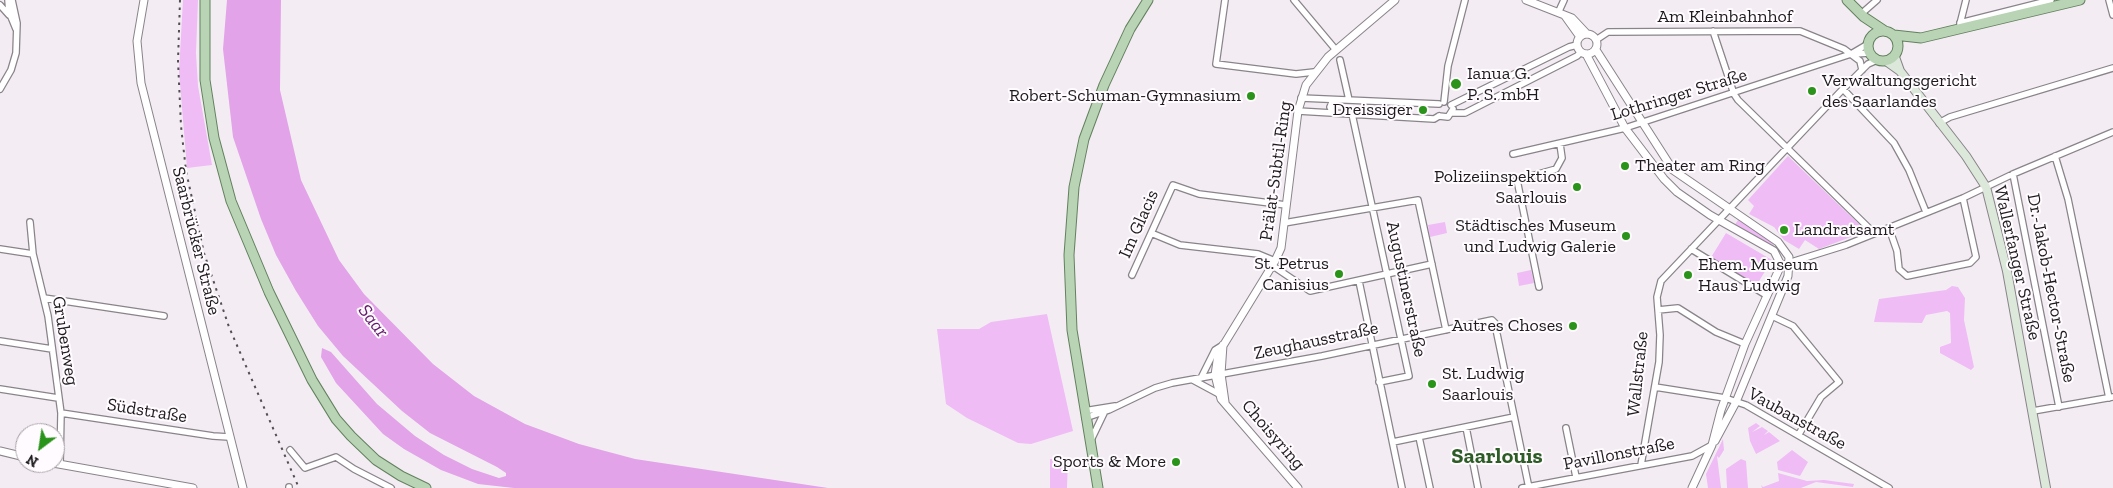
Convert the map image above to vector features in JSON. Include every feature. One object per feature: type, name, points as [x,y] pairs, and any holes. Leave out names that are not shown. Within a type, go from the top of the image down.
[{"type":"main road","points":[[205,0],[203,32],[205,80],[215,146],[231,201],[269,292],[312,380],[336,419],[376,460],[401,476],[426,488]]},
{"type":"main road","points":[[1097,487],[1072,330],[1069,282],[1074,187],[1084,139],[1104,85],[1130,29],[1148,0]]},
{"type":"main road","points":[[1847,0],[1863,16],[1890,33],[1898,47]]},
{"type":"main road","points":[[1875,52],[1898,47],[1914,39],[1960,26],[2053,2],[2080,0]]},
{"type":"main road","points":[[1863,16],[1875,52]]},
{"type":"main road","points":[[1875,52],[1875,33],[1890,33],[1914,39]]},
{"type":"main road","name":"Wallerfanger Straße","points":[[1875,52],[1900,71],[1939,124],[1966,156],[1986,187],[2007,270],[2046,488]]},
{"type":"street","points":[[8,0],[16,29]]},
{"type":"street","points":[[0,89],[14,62],[17,43],[12,0]]},
{"type":"street","name":"Saarbrücker Straße","points":[[144,0],[137,41],[141,83],[243,488]]},
{"type":"street","points":[[1220,0],[1231,0]]},
{"type":"street","points":[[1225,0],[1216,64],[1310,77]]},
{"type":"street","points":[[1294,0],[1336,50]]},
{"type":"street","points":[[1439,116],[1437,110],[1442,103],[1448,66],[1465,0]]},
{"type":"street","points":[[1526,0],[1559,11],[1584,36],[1596,40],[1596,50],[1672,170],[1778,242],[1786,252],[1790,263],[1788,276],[1736,402],[1712,445]]},
{"type":"street","points":[[1559,11],[1564,0]]},
{"type":"street","points":[[1863,16],[1877,0]]},
{"type":"street","points":[[1960,26],[1966,0]]},
{"type":"street","points":[[1310,77],[1336,50],[1393,1]]},
{"type":"street","points":[[2111,3],[2113,15]]},
{"type":"street","points":[[0,5],[11,16]]},
{"type":"street","points":[[1713,31],[1734,94],[1874,233]]},
{"type":"street","name":"Am Kleinbahnhof","points":[[1596,40],[1608,32],[1800,31],[1852,54]]},
{"type":"street","points":[[1298,111],[1434,119],[1439,116],[1447,118],[1452,113],[1465,112],[1575,58],[1581,50],[1584,36]]},
{"type":"street","points":[[1301,98],[1442,103],[1451,105],[1570,47],[1581,50],[1596,50]]},
{"type":"street","points":[[1581,50],[1625,128],[1667,183],[1720,220],[1774,251],[1781,265]]},
{"type":"street","points":[[1766,295],[1691,249],[1862,70],[1875,52]]},
{"type":"street","name":"Lothringer Straße","points":[[1513,154],[1625,128],[1852,54],[1875,52]]},
{"type":"street","points":[[1852,54],[1860,61],[1862,70]]},
{"type":"street","points":[[1340,60],[1349,100]]},
{"type":"street","points":[[1939,124],[1950,117],[2113,68]]},
{"type":"street","points":[[1296,74],[1310,77]]},
{"type":"street","name":"Prälat-Subtil-Ring","points":[[1201,378],[1215,350],[1223,345],[1274,264],[1281,248],[1298,111],[1310,77]]},
{"type":"street","points":[[1844,89],[1894,143],[1909,170],[1926,212]]},
{"type":"street","points":[[1333,100],[1330,105],[1333,113]]},
{"type":"street","points":[[1451,105],[1452,113]]},
{"type":"street","name":"Augustinerstraße","points":[[1352,114],[1409,376],[1379,382]]},
{"type":"street","points":[[1781,265],[1889,228],[1963,198],[2013,174],[2113,132]]},
{"type":"street","points":[[1539,286],[1517,180],[1556,168],[1562,158],[1560,144]]},
{"type":"street","points":[[2033,411],[2111,397],[2068,198],[2055,156]]},
{"type":"street","name":"Dr.-Jakob-Hector-Straße","points":[[2013,174],[2059,407]]},
{"type":"street","name":"Im Glacis","points":[[1132,275],[1172,185],[1199,194],[1286,205]]},
{"type":"street","points":[[1889,228],[1897,251],[1899,269],[1907,276],[1970,263],[1976,257],[1963,198]]},
{"type":"street","points":[[1284,223],[1418,200],[1446,330]]},
{"type":"street","name":"Grubenweg","points":[[30,222],[33,254],[44,298],[52,349],[61,412],[60,423]]},
{"type":"street","points":[[1151,233],[1180,244],[1258,254],[1310,291],[1432,264]]},
{"type":"street","points":[[0,249],[33,254]]},
{"type":"street","name":"Wallstraße","points":[[1641,465],[1660,348],[1658,287],[1665,276],[1691,249]]},
{"type":"street","points":[[1692,488],[1704,466],[1712,445],[1725,398],[1745,344],[1781,265]]},
{"type":"street","points":[[1359,281],[1402,488]]},
{"type":"street","points":[[44,298],[164,316]]},
{"type":"street","points":[[1658,310],[1678,308],[1716,332],[1745,344]]},
{"type":"street","points":[[1772,316],[1792,326],[1839,382],[1822,397],[1799,434]]},
{"type":"street","name":"Zeughausstraße","points":[[1085,415],[1115,406],[1155,388],[1191,379],[1491,320],[1494,322],[1497,334],[1514,417]]},
{"type":"street","points":[[0,341],[52,349]]},
{"type":"street","name":"Choisyring","points":[[1223,345],[1218,374],[1221,400],[1225,402],[1247,431],[1298,488]]},
{"type":"street","name":"Choisyring","points":[[1218,374],[1226,395],[1225,402]]},
{"type":"street","points":[[1191,379],[1219,394]]},
{"type":"street","name":"Vaubanstraße","points":[[1655,387],[1725,398],[1736,402],[1799,434],[1889,488]]},
{"type":"street","points":[[0,388],[58,398]]},
{"type":"street","name":"Zeughausstraße","points":[[1091,450],[1094,430],[1106,412],[1115,406]]},
{"type":"street","name":"Südstraße","points":[[61,412],[230,437]]},
{"type":"street","name":"Zeughausstraße","points":[[1085,415],[1106,412]]},
{"type":"street","points":[[1393,442],[1514,417],[1527,488]]},
{"type":"street","points":[[1466,427],[1478,488]]},
{"type":"street","points":[[1566,428],[1576,477]]},
{"type":"street","points":[[1419,437],[1430,488]]},
{"type":"street","name":"Pavillonstraße","points":[[1527,488],[1692,456],[1712,445]]},
{"type":"street","points":[[290,450],[305,468],[336,456],[354,470],[391,488]]},
{"type":"street","points":[[0,451],[15,455]]},
{"type":"street","name":"Pavillonstraße","points":[[1692,456],[1698,458],[1704,466]]},
{"type":"street","points":[[65,466],[193,488]]},
{"type":"shaded area","points":[[183,0],[198,0],[196,53],[198,86],[212,165],[187,168],[179,71]]},
{"type":"shaded area","points":[[1788,156],[1864,229],[1864,232],[1819,249],[1805,240],[1799,249],[1784,240],[1774,227],[1749,214],[1754,206],[1748,200]]},
{"type":"shaded area","points":[[1738,220],[1763,235],[1781,252],[1779,253],[1767,243],[1734,226]]},
{"type":"shaded area","points":[[1445,222],[1447,233],[1430,237],[1428,225]]},
{"type":"shaded area","points":[[1726,233],[1772,260],[1756,286],[1710,259]]},
{"type":"shaded area","points":[[1531,270],[1534,283],[1519,286],[1517,273]]},
{"type":"shaded area","points":[[1952,286],[1958,287],[1965,298],[1964,320],[1974,367],[1971,370],[1940,353],[1940,347],[1951,343],[1950,313],[1947,311],[1926,315],[1922,323],[1874,322],[1879,299],[1946,290]]},
{"type":"shaded area","points":[[1047,314],[1073,431],[1031,444],[1018,443],[967,418],[946,404],[937,329],[979,329],[991,322]]},
{"type":"shaded area","points":[[1756,423],[1760,426],[1752,432],[1762,427],[1768,431],[1764,435],[1769,432],[1780,441],[1756,454],[1750,441],[1748,428]]},
{"type":"shaded area","points":[[1723,439],[1724,450],[1719,458],[1717,456],[1721,488],[1708,488],[1706,474]]},
{"type":"shaded area","points":[[1792,450],[1808,462],[1800,476],[1778,470],[1777,462]]},
{"type":"shaded area","points":[[1050,459],[1068,459],[1067,488],[1050,488]]},
{"type":"shaded area","points":[[1741,459],[1746,461],[1748,488],[1727,488],[1726,469]]},
{"type":"shaded area","points":[[1778,473],[1807,481],[1824,480],[1854,484],[1853,487],[1816,482],[1801,488],[1762,488],[1761,485],[1763,487],[1779,481]]},
{"type":"water","name":"Saar","points":[[227,0],[281,0],[280,90],[301,180],[339,260],[364,294],[433,364],[474,396],[525,424],[579,444],[635,459],[828,488],[514,488],[478,484],[441,470],[404,449],[383,434],[336,383],[321,357],[322,348],[331,352],[377,404],[415,436],[444,455],[472,469],[499,478],[506,476],[506,473],[497,467],[430,433],[402,411],[343,356],[318,326],[296,291],[276,255],[261,219],[233,137],[223,49]]},
{"type":"railway","points":[[180,0],[178,61],[181,126],[186,171],[204,253],[229,327],[299,488]]},
{"type":"place","name":"Ianua G. P. S. mbH","points":[[1456,84]]},
{"type":"place","name":"Verwaltungsgericht des Saarlandes","points":[[1812,91]]},
{"type":"place","name":"Robert-Schuman-Gymnasium","points":[[1251,96]]},
{"type":"place","name":"Dreissiger","points":[[1423,110]]},
{"type":"place","name":"Theater am Ring","points":[[1625,166]]},
{"type":"place","name":"Polizeiinspektion Saarlouis","points":[[1577,187]]},
{"type":"place","name":"Landratsamt","points":[[1784,230]]},
{"type":"place","name":"Städtisches Museum und Ludwig Galerie","points":[[1626,236]]},
{"type":"place","name":"St. Petrus Canisius","points":[[1339,274]]},
{"type":"place","name":"Ehem. Museum Haus Ludwig","points":[[1688,275]]},
{"type":"place","name":"Autres Choses","points":[[1573,326]]},
{"type":"place","name":"St. Ludwig Saarlouis","points":[[1432,384]]},
{"type":"place","name":"Sports & More","points":[[1176,462]]},
{"type":"district","name":"Saarlouis","points":[[1497,457]]}]
